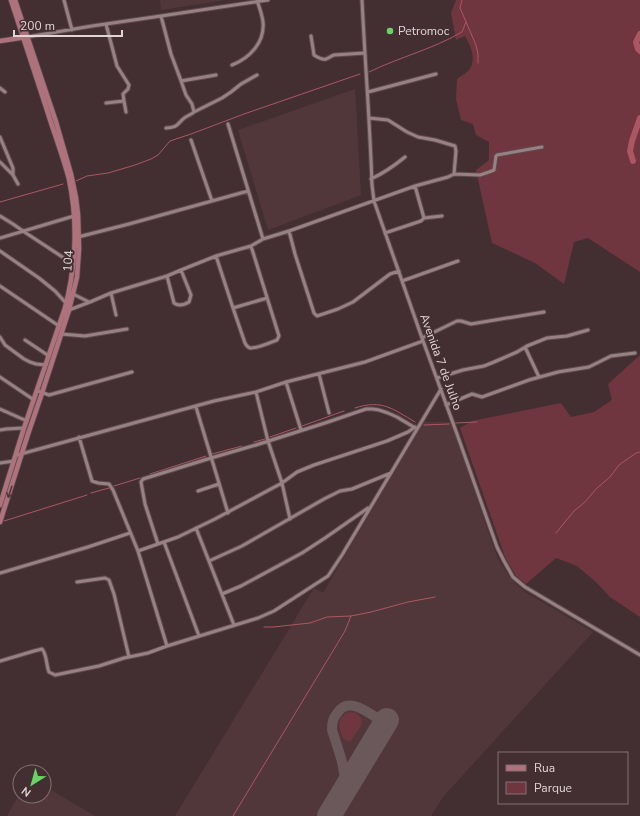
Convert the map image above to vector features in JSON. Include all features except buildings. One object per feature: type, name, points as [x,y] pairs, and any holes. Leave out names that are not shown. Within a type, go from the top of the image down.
[{"type":"street","points":[[11,0],[25,37]]},
{"type":"street","points":[[15,0],[25,37]]},
{"type":"street","points":[[64,0],[72,30]]},
{"type":"street","points":[[0,41],[268,0]]},
{"type":"street","name":"Avenida 7 de Julho","points":[[362,0],[374,201],[422,340],[497,547],[513,577],[525,587],[640,655]]},
{"type":"street","points":[[232,64],[239,62],[248,56],[258,46],[261,39],[263,22],[258,1]]},
{"type":"street","points":[[161,16],[168,45],[186,95],[192,104],[194,112]]},
{"type":"street","points":[[106,24],[117,66],[129,85],[128,89],[123,94],[126,112]]},
{"type":"street","points":[[311,36],[314,55],[323,59],[331,56],[365,53]]},
{"type":"street","name":"104","points":[[0,522],[40,392],[62,334],[67,309],[74,294],[78,270],[79,249],[76,237],[78,215],[71,181],[25,37]]},
{"type":"street","points":[[368,92],[436,74]]},
{"type":"street","points":[[181,81],[216,75]]},
{"type":"street","points":[[166,128],[173,128],[194,112],[222,98],[241,84],[257,75]]},
{"type":"street","points":[[0,88],[5,92]]},
{"type":"street","points":[[106,103],[124,101]]},
{"type":"street","points":[[369,118],[388,120],[418,137],[454,145],[456,151],[454,174]]},
{"type":"street","points":[[228,124],[263,239]]},
{"type":"street","points":[[0,137],[13,168],[13,175]]},
{"type":"street","points":[[191,140],[212,201]]},
{"type":"street","points":[[67,309],[90,302],[111,293],[166,276],[216,256],[251,246],[263,239],[415,186],[454,174],[483,174],[494,170],[497,154],[542,147]]},
{"type":"street","points":[[372,179],[385,172],[404,157]]},
{"type":"street","points":[[0,162],[13,175],[18,184]]},
{"type":"street","points":[[0,504],[2,492],[34,400],[40,392],[46,365],[59,326],[67,309],[66,303],[70,286],[76,237],[71,181]]},
{"type":"street","points":[[415,186],[424,218]]},
{"type":"street","points":[[76,237],[129,224],[248,190]]},
{"type":"street","points":[[0,216],[73,264]]},
{"type":"street","points":[[0,238],[74,216]]},
{"type":"street","points":[[385,233],[421,221],[424,218],[442,216]]},
{"type":"street","points":[[288,231],[314,313],[317,316],[350,304],[390,274],[399,271]]},
{"type":"street","points":[[216,256],[247,346],[249,348],[254,348],[274,341],[279,336],[251,246]]},
{"type":"street","points":[[0,251],[45,283],[66,303]]},
{"type":"street","points":[[402,281],[458,262]]},
{"type":"street","points":[[166,276],[174,303],[179,306],[186,304],[189,302],[191,295],[181,270]]},
{"type":"street","points":[[0,286],[59,326]]},
{"type":"street","points":[[111,293],[116,314]]},
{"type":"street","points":[[74,294],[90,302]]},
{"type":"street","points":[[233,308],[267,298]]},
{"type":"street","points":[[16,455],[22,452],[214,401],[256,392],[286,382],[365,362],[422,340],[457,321],[470,324],[544,312]]},
{"type":"street","points":[[62,334],[85,336],[127,329]]},
{"type":"street","points":[[436,378],[489,364],[547,338],[567,336],[588,330]]},
{"type":"street","points":[[0,338],[5,345],[24,358],[36,364],[46,365]]},
{"type":"street","points":[[25,340],[49,356]]},
{"type":"street","points":[[525,347],[539,377]]},
{"type":"street","points":[[446,405],[468,394],[482,397],[539,377],[589,367],[611,356],[635,353]]},
{"type":"street","points":[[40,392],[49,395],[132,372]]},
{"type":"street","points":[[319,374],[329,413]]},
{"type":"street","points":[[0,377],[34,400]]},
{"type":"street","points":[[286,382],[301,430]]},
{"type":"street","points":[[0,661],[34,650],[42,649],[45,652],[47,669],[49,672],[56,675],[99,666],[148,653],[258,618],[274,611],[328,576],[391,473],[416,428],[441,389]]},
{"type":"street","points":[[256,392],[268,441],[282,483],[290,518]]},
{"type":"street","points":[[196,407],[228,513]]},
{"type":"street","points":[[0,409],[27,422]]},
{"type":"street","points":[[158,544],[145,504],[141,480],[360,411],[374,409],[379,410],[397,417],[416,428]]},
{"type":"street","points":[[0,430],[6,428],[24,428]]},
{"type":"street","points":[[138,550],[178,537],[228,513],[282,483],[297,472],[387,441],[416,428]]},
{"type":"street","points":[[79,437],[92,481],[111,485],[138,550],[167,646]]},
{"type":"street","points":[[0,463],[14,461]]},
{"type":"street","points":[[209,561],[242,546],[340,491],[391,473]]},
{"type":"street","points":[[198,491],[219,484]]},
{"type":"street","points":[[222,594],[247,583],[302,553],[370,507]]},
{"type":"street","points":[[196,528],[234,625]]},
{"type":"street","points":[[0,573],[130,533]]},
{"type":"street","points":[[164,542],[200,636]]},
{"type":"street","points":[[77,582],[105,578],[109,580],[114,594],[129,657]]},
{"type":"shaded area","points":[[160,0],[225,0],[161,10]]},
{"type":"shaded area","points":[[355,89],[361,195],[268,230],[238,130]]},
{"type":"shaded area","points":[[424,422],[451,422],[497,557],[508,575],[527,593],[593,632],[443,797],[431,816],[175,816],[314,588],[323,593]]},
{"type":"shaded area","points":[[52,791],[95,816],[7,816],[14,804],[52,804]]},
{"type":"green space","points":[[456,0],[640,0],[640,272],[588,238],[574,242],[564,284],[535,263],[492,243],[476,170],[489,160],[489,142],[476,135],[473,124],[461,120],[456,99],[457,79],[467,72],[473,59],[471,49],[465,36],[456,40],[451,13]]},
{"type":"green space","points":[[640,355],[640,617],[610,597],[597,583],[577,566],[556,558],[526,584],[516,576],[505,557],[460,428],[472,421],[561,403],[571,417],[594,412],[612,400],[608,384]]},
{"type":"green space","points":[[349,712],[356,713],[362,721],[360,728],[350,742],[343,737],[340,726],[341,718]]},
{"type":"waterway","points":[[462,0],[460,8],[476,45],[478,63]]},
{"type":"waterway","points":[[369,72],[451,38],[462,32],[466,22]]},
{"type":"waterway","points":[[640,34],[636,42],[640,51]]},
{"type":"waterway","points":[[76,181],[87,176],[108,173],[151,159],[158,155],[170,141],[360,74]]},
{"type":"waterway","points":[[633,161],[630,151],[640,118]]},
{"type":"waterway","points":[[0,202],[63,184]]},
{"type":"waterway","points":[[355,408],[364,405],[380,405],[393,409],[415,422]]},
{"type":"waterway","points":[[302,426],[344,411]]},
{"type":"waterway","points":[[455,423],[477,422]]},
{"type":"waterway","points":[[424,425],[449,424]]},
{"type":"waterway","points":[[270,437],[296,428]]},
{"type":"waterway","points":[[254,442],[265,439]]},
{"type":"waterway","points":[[212,454],[242,446]]},
{"type":"waterway","points":[[556,533],[574,511],[610,477],[619,465],[636,453],[640,452]]},
{"type":"waterway","points":[[150,474],[206,456]]},
{"type":"waterway","points":[[114,486],[140,478]]},
{"type":"waterway","points":[[91,493],[109,488]]},
{"type":"waterway","points":[[4,521],[87,495]]},
{"type":"waterway","points":[[264,627],[310,623],[327,617],[351,616],[435,597]]},
{"type":"waterway","points":[[233,816],[345,631],[351,616]]},
{"type":"taxiway","points":[[345,788],[343,766],[332,730],[335,716],[343,707],[355,706],[361,708],[385,723]]},
{"type":"runway","points":[[329,816],[387,720]]},
{"type":"place","name":"Petromoc","points":[[390,31]]}]
